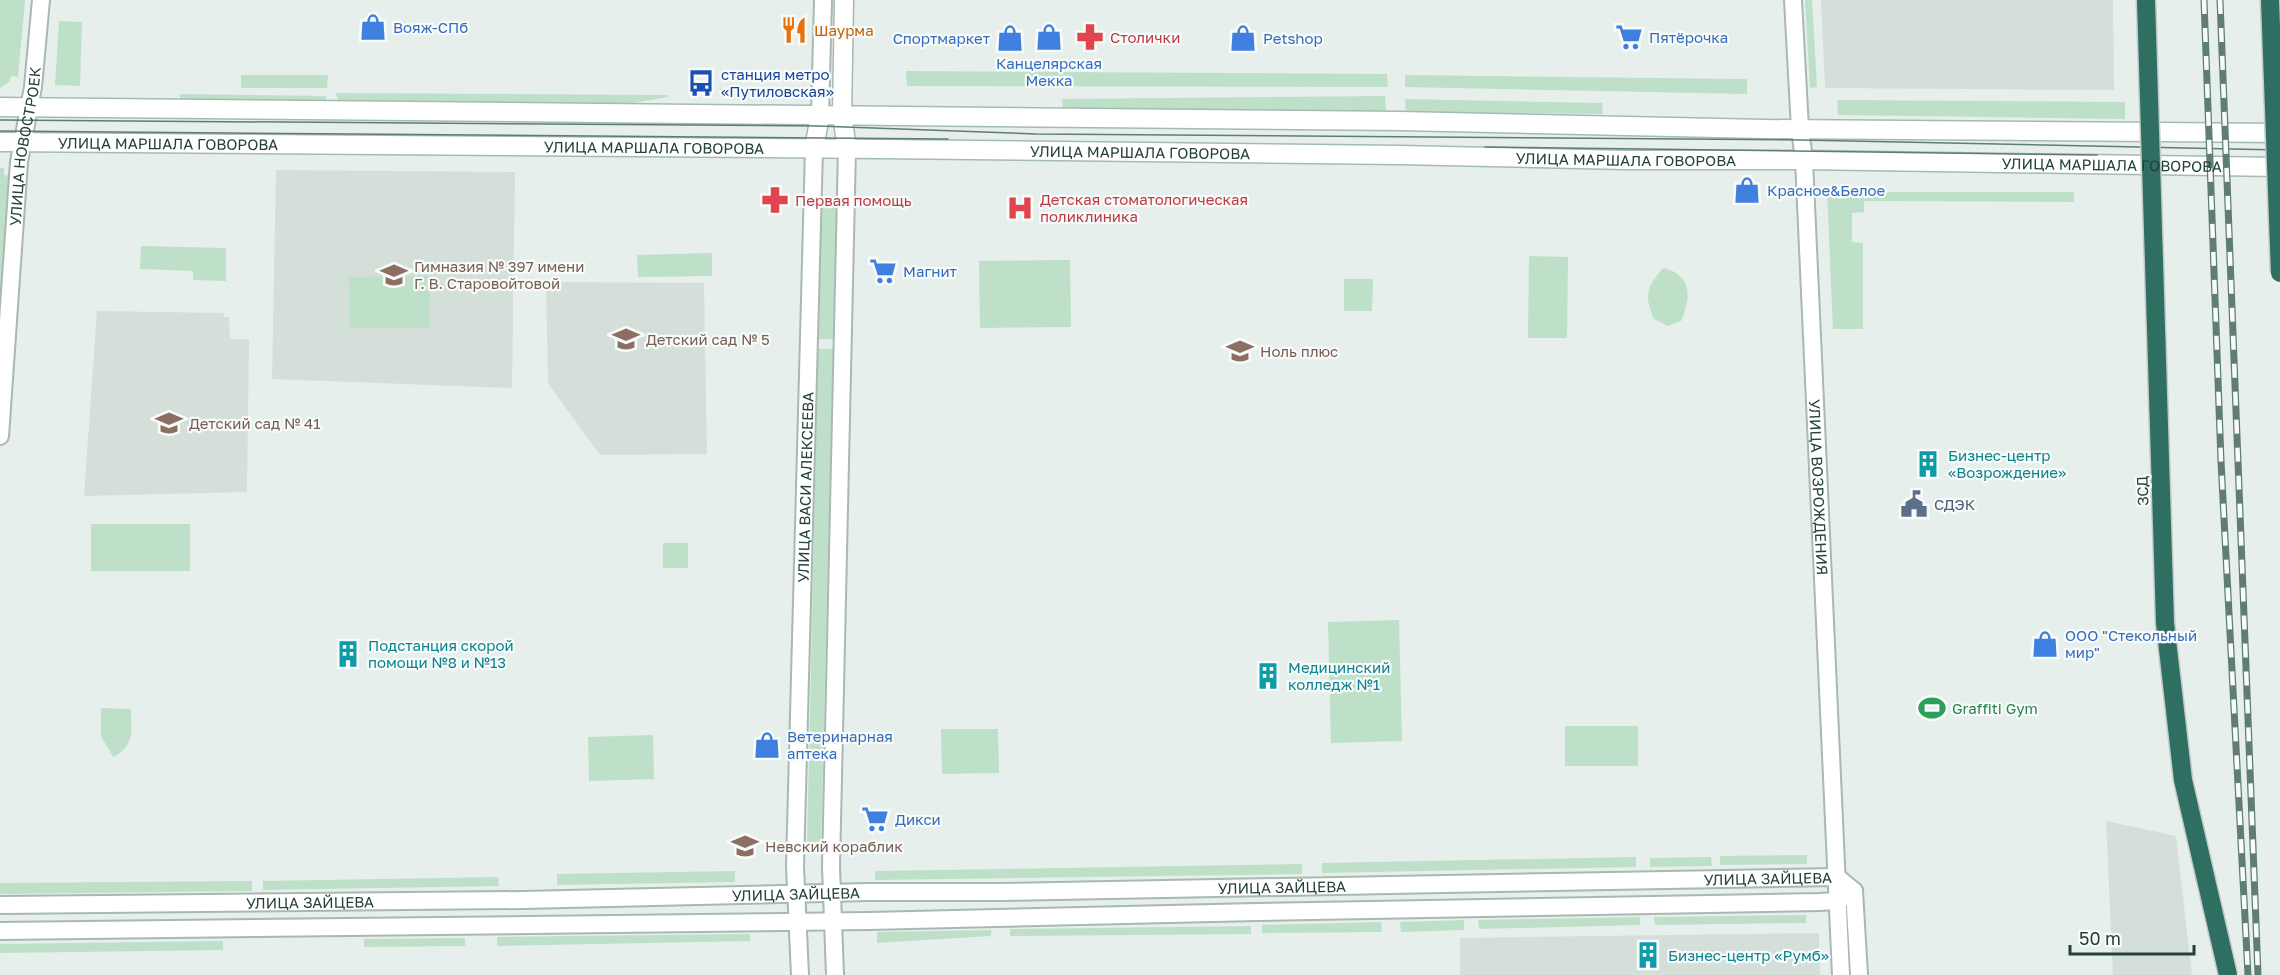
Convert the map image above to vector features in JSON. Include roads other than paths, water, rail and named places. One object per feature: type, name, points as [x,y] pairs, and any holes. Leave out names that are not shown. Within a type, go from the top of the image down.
[{"type":"highway","name":"ЗСД","points":[[2146,0],[2164,623],[2183,780],[2228,975]]},
{"type":"highway","points":[[2270,0],[2280,273]]},
{"type":"main road","points":[[844,0],[842,116],[847,148]]},
{"type":"main road","points":[[0,107],[1400,121],[1800,129],[2280,133]]},
{"type":"main road","name":"УЛИЦА ВАСИ АЛЕКСЕЕВА","points":[[814,148],[820,116]]},
{"type":"main road","name":"УЛИЦА МАРШАЛА ГОВОРОВА","points":[[0,142],[847,148],[2280,167]]},
{"type":"street","name":"УЛИЦА НОВОСТРОЕК","points":[[0,436],[22,143],[30,106],[41,0]]},
{"type":"street","name":"УЛИЦА ВАСИ АЛЕКСЕЕВА","points":[[820,116],[823,0]]},
{"type":"street","name":"УЛИЦА ВОЗРОЖДЕНИЯ","points":[[1793,0],[1800,129],[1804,160],[1841,975]]},
{"type":"street","name":"УЛИЦА ВАСИ АЛЕКСЕЕВА","points":[[800,975],[796,894],[814,148]]},
{"type":"street","points":[[835,975],[831,893],[847,148]]},
{"type":"street","name":"УЛИЦА ЗАЙЦЕВА","points":[[0,905],[503,900],[1838,877],[1854,891],[1838,901],[797,922],[0,931]]},
{"type":"street","points":[[1854,891],[1859,975]]},
{"type":"tram line","points":[[0,120],[818,126],[1036,134],[1801,140],[2280,150]]},
{"type":"tram line","points":[[0,131],[948,139]]},
{"type":"tram line","points":[[1485,147],[2097,155]]},
{"type":"railway","points":[[2204,0],[2221,461],[2248,975]]},
{"type":"railway","points":[[2220,0],[2258,975]]},
{"type":"place","name":"Вояж-СПб","points":[[373,27]]},
{"type":"place","name":"Шаурма","points":[[794,30]]},
{"type":"place","name":"Канцелярская Мекка","points":[[1049,37]]},
{"type":"place","name":"Столички","points":[[1090,37]]},
{"type":"place","name":"Пятёрочка","points":[[1629,37]]},
{"type":"place","name":"Спортмаркет","points":[[1010,38]]},
{"type":"place","name":"Petshop","points":[[1243,38]]},
{"type":"place","name":"станция метро «Путиловская»","points":[[701,83]]},
{"type":"place","name":"Красное&Белое","points":[[1747,190]]},
{"type":"place","name":"Первая помощь","points":[[775,200]]},
{"type":"place","name":"Детская стоматологическая поликлиника","points":[[1020,208]]},
{"type":"place","name":"Магнит","points":[[883,271]]},
{"type":"place","name":"Гимназия № 397 имени Г. В. Старовойтовой","points":[[394,275]]},
{"type":"place","name":"Детский сад № 5","points":[[626,339]]},
{"type":"place","name":"Ноль плюс","points":[[1240,351]]},
{"type":"place","name":"Детский сад № 41","points":[[169,423]]},
{"type":"place","name":"Бизнес-центр «Возрождение»","points":[[1928,464]]},
{"type":"place","name":"СДЭК","points":[[1914,504]]},
{"type":"place","name":"ООО \"Стекольный мир\"","points":[[2045,644]]},
{"type":"place","name":"Подстанция скорой помощи №8 и №13","points":[[348,654]]},
{"type":"place","name":"Медицинский колледж №1","points":[[1268,676]]},
{"type":"place","name":"Graffiti Gym","points":[[1932,708]]},
{"type":"place","name":"Ветеринарная аптека","points":[[767,745]]},
{"type":"place","name":"Дикси","points":[[875,819]]},
{"type":"place","name":"Невский кораблик","points":[[745,846]]},
{"type":"place","name":"Бизнес-центр «Румб»","points":[[1648,955]]}]
